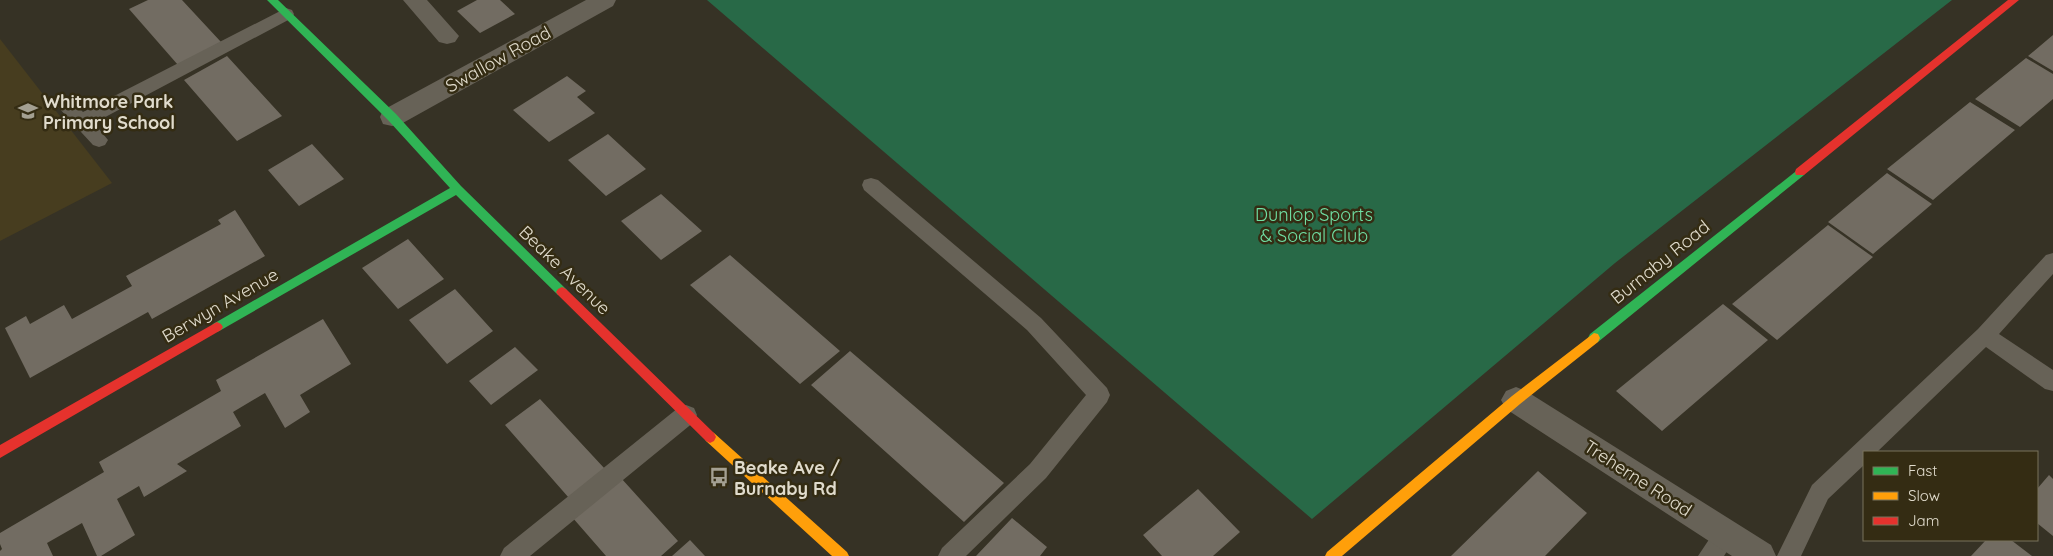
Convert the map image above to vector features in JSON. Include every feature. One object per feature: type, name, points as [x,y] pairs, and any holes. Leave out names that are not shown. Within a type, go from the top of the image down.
[{"type":"street","name":"Beake Avenue","points":[[272,0],[392,117],[457,189],[686,415],[842,556]]},
{"type":"street","points":[[414,0],[447,36]]},
{"type":"street","name":"Swallow Road","points":[[392,117],[605,0]]},
{"type":"street","name":"Burnaby Road","points":[[1332,556],[1516,400],[2014,0]]},
{"type":"street","name":"Berwyn Avenue","points":[[0,452],[457,189]]},
{"type":"street","name":"Treherne Road","points":[[1516,400],[1718,545],[1760,556]]},
{"type":"lane","points":[[81,121],[286,14]]},
{"type":"lane","points":[[67,106],[98,140]]},
{"type":"lane","points":[[871,185],[1034,324],[1098,395],[1038,470],[950,556]]},
{"type":"lane","points":[[1789,556],[1820,492],[1984,335],[2053,261]]},
{"type":"lane","points":[[1984,335],[2053,382]]},
{"type":"lane","points":[[512,556],[686,415]]},
{"type":"shaded area","name":"Whitmore Park Primary School","points":[[0,39],[112,183],[0,241]]},
{"type":"green space","name":"Dunlop Sports & Social Club","points":[[707,0],[1952,0],[1615,263],[1312,519]]},
{"type":"building","points":[[148,0],[182,0],[221,42],[178,65],[129,9]]},
{"type":"building","points":[[477,0],[500,0],[515,14],[480,33],[457,11]]},
{"type":"building","points":[[2053,35],[2053,71],[2028,56]]},
{"type":"building","points":[[227,56],[282,116],[237,141],[184,80]]},
{"type":"building","points":[[2026,58],[2053,74],[2053,99],[2020,127],[1975,99]]},
{"type":"building","points":[[567,76],[586,91],[577,97],[595,113],[549,142],[513,110]]},
{"type":"building","points":[[1970,102],[2015,130],[1933,200],[1887,169]]},
{"type":"building","points":[[608,134],[646,169],[606,196],[568,160]]},
{"type":"building","points":[[312,144],[344,179],[299,206],[268,170]]},
{"type":"building","points":[[1887,173],[1932,204],[1873,254],[1828,222]]},
{"type":"building","points":[[661,194],[702,231],[661,260],[621,221]]},
{"type":"building","points":[[235,210],[265,256],[152,319],[148,312],[30,378],[5,328],[26,316],[30,324],[64,305],[72,319],[132,286],[126,276],[221,224],[218,220]]},
{"type":"building","points":[[1828,225],[1873,257],[1777,340],[1732,304]]},
{"type":"building","points":[[408,239],[444,279],[398,309],[362,268]]},
{"type":"building","points":[[730,255],[840,351],[800,384],[690,285]]},
{"type":"building","points":[[455,289],[493,331],[447,364],[409,320]]},
{"type":"building","points":[[1723,304],[1768,340],[1662,431],[1616,391]]},
{"type":"building","points":[[323,319],[351,364],[300,395],[310,412],[285,428],[265,393],[233,412],[241,426],[177,464],[187,471],[144,497],[139,486],[117,499],[135,535],[101,556],[97,556],[82,523],[47,543],[53,556],[0,556],[2,549],[0,533],[104,472],[99,462],[221,391],[216,380]]},
{"type":"building","points":[[515,347],[538,370],[491,405],[469,381]]},
{"type":"building","points":[[850,351],[1004,483],[964,522],[811,385]]},
{"type":"building","points":[[540,399],[605,469],[569,498],[505,425]]},
{"type":"building","points":[[1538,471],[1587,513],[1545,556],[1451,556]]},
{"type":"building","points":[[2049,475],[2053,479],[2053,536],[2038,524],[2038,488]]},
{"type":"building","points":[[621,478],[678,541],[661,556],[606,556],[572,517]]},
{"type":"building","points":[[1198,489],[1240,532],[1213,556],[1162,556],[1143,535]]},
{"type":"building","points":[[1012,518],[1047,547],[1040,556],[976,556]]},
{"type":"building","points":[[690,540],[705,556],[672,556]]},
{"type":"building","points":[[1985,541],[2012,541],[2032,556],[1971,556]]},
{"type":"traffic: fast","points":[[272,0],[392,117],[457,189],[562,292]]},
{"type":"traffic: fast","points":[[1594,338],[1800,172]]},
{"type":"traffic: fast","points":[[217,327],[457,189]]},
{"type":"traffic: slow","points":[[1332,556],[1516,400],[1594,338]]},
{"type":"traffic: slow","points":[[710,437],[842,556]]},
{"type":"traffic: jam","points":[[1800,172],[2014,0]]},
{"type":"traffic: jam","points":[[562,292],[710,437]]},
{"type":"traffic: jam","points":[[0,452],[217,327]]},
{"type":"place","name":"Whitmore Park Primary School","points":[[28,111]]},
{"type":"place","name":"Beake Ave / Burnaby Rd","points":[[719,477]]}]
